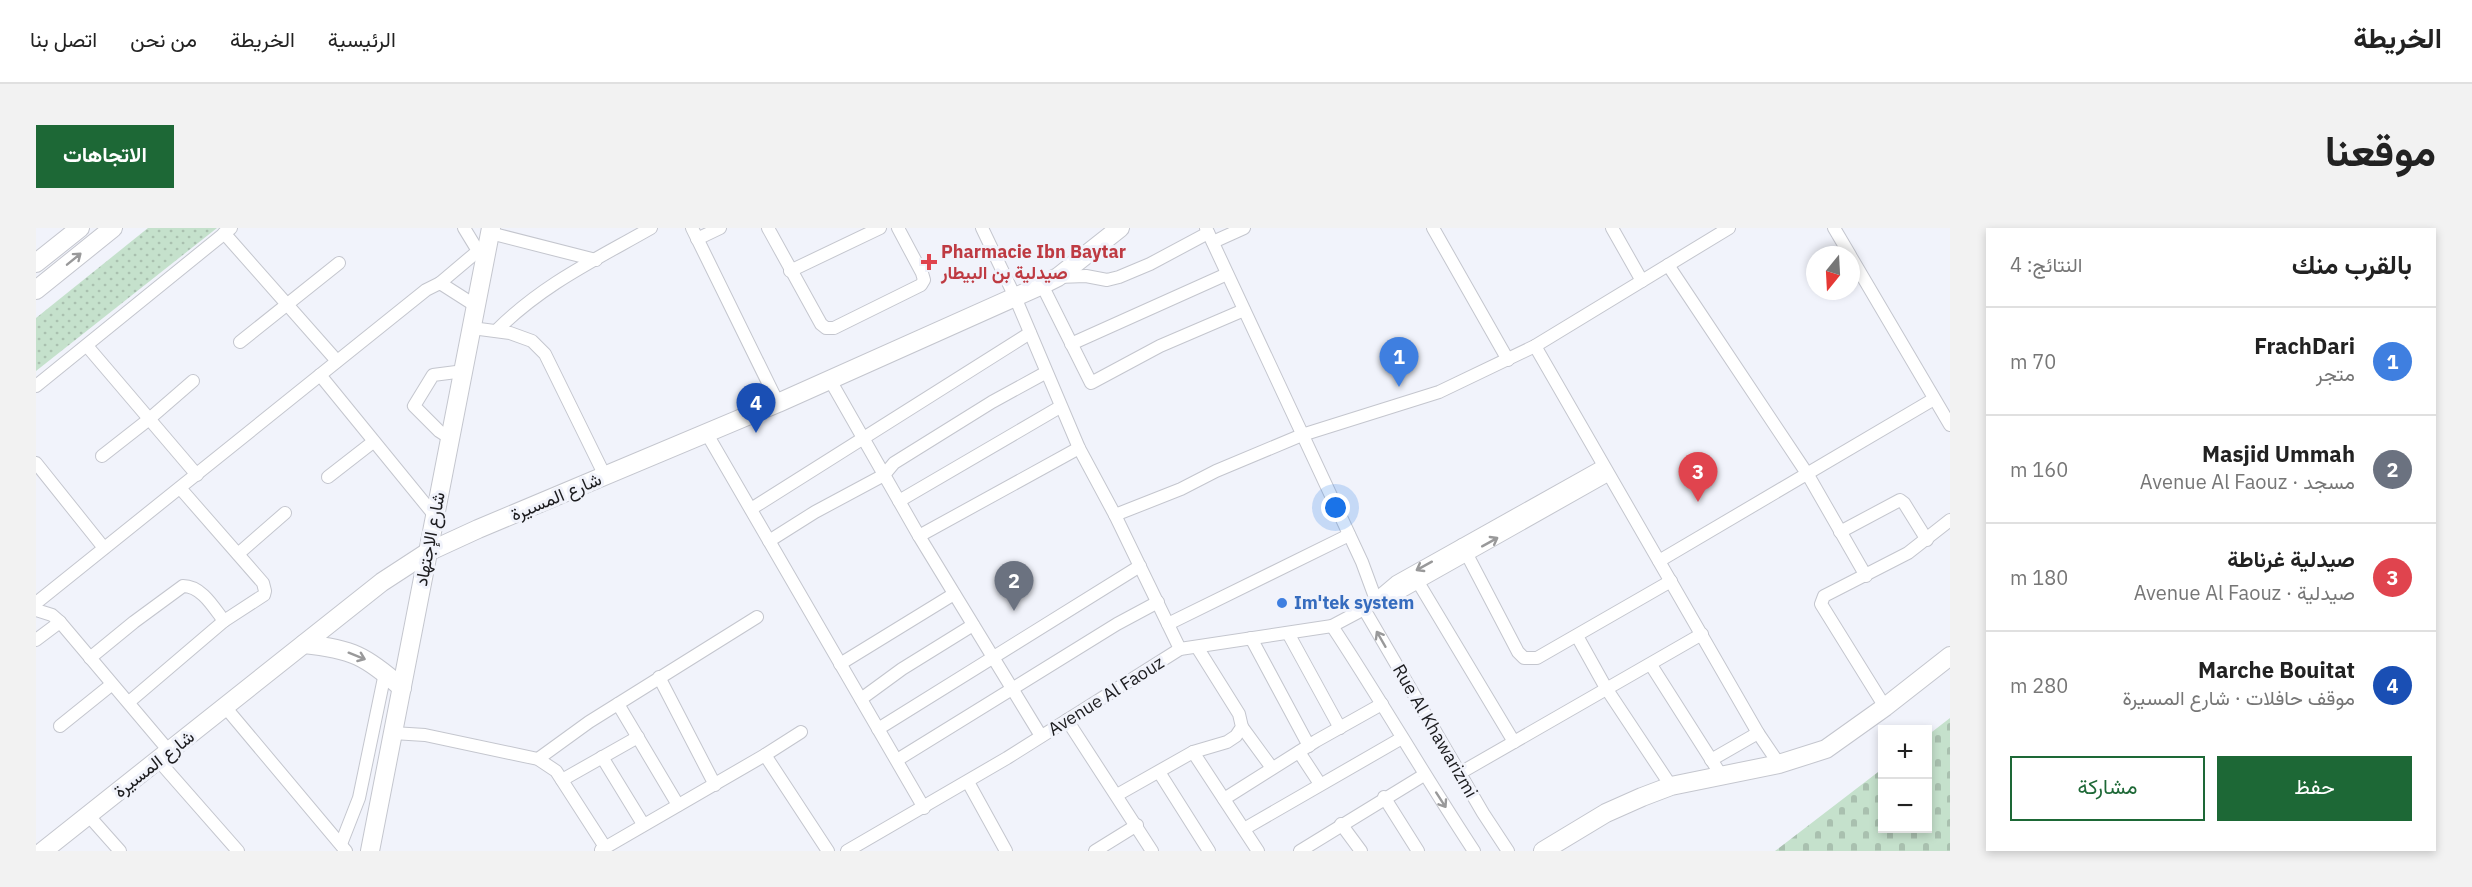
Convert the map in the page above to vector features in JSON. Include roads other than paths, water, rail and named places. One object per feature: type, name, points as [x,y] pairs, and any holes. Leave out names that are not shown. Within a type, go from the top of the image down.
[{"type":"street","points":[[53,277],[37,261],[80,228]]},
{"type":"street","points":[[36,290],[112,228]]},
{"type":"street","points":[[36,603],[426,290],[440,283],[483,251],[464,228]]},
{"type":"street","points":[[496,331],[521,306],[554,283],[651,228]]},
{"type":"street","points":[[720,228],[695,234],[778,403]]},
{"type":"street","points":[[768,228],[790,271],[821,324],[826,328],[834,328],[921,285],[924,280],[922,273],[898,228]]},
{"type":"street","points":[[790,271],[880,228]]},
{"type":"street","points":[[982,228],[1015,297],[1078,448],[1115,515],[1180,649]]},
{"type":"street","name":"شارع المسيرة","points":[[43,851],[382,582],[428,552],[707,434],[1042,285],[1058,277],[1120,228]]},
{"type":"street","points":[[1058,277],[1086,276],[1107,279],[1119,277],[1209,234],[1244,228]]},
{"type":"street","points":[[1433,228],[1508,360]]},
{"type":"street","points":[[1612,228],[1642,281]]},
{"type":"street","points":[[1115,515],[1182,489],[1216,471],[1302,435],[1439,392],[1508,360],[1535,346],[1729,228]]},
{"type":"street","points":[[1834,228],[1845,246]]},
{"type":"street","points":[[491,230],[596,260]]},
{"type":"street","name":"شارع الإجتهاد","points":[[370,851],[464,371],[483,251],[491,230]]},
{"type":"street","points":[[36,386],[228,231],[285,304],[337,361]]},
{"type":"street","points":[[1209,234],[1380,598]]},
{"type":"street","points":[[240,342],[339,263]]},
{"type":"street","points":[[1668,265],[1808,475],[1866,576]]},
{"type":"street","points":[[1860,272],[1949,423]]},
{"type":"street","points":[[1071,344],[1227,274]]},
{"type":"street","points":[[440,283],[476,306]]},
{"type":"street","points":[[1042,285],[1091,383],[1160,346],[1244,310]]},
{"type":"street","points":[[472,328],[496,331],[532,341],[545,354],[604,476]]},
{"type":"street","points":[[751,510],[1030,333]]},
{"type":"street","points":[[87,346],[197,475]]},
{"type":"street","points":[[1535,346],[1758,733],[1779,764]]},
{"type":"street","points":[[450,438],[439,431],[414,406],[433,375],[464,371]]},
{"type":"street","points":[[769,541],[815,512],[884,475],[894,463],[992,402],[1046,373]]},
{"type":"street","points":[[320,375],[435,516]]},
{"type":"street","points":[[830,380],[919,536],[1041,736]]},
{"type":"street","points":[[102,456],[193,381]]},
{"type":"street","points":[[1659,561],[1934,399]]},
{"type":"street","points":[[899,501],[1060,407]]},
{"type":"street","points":[[707,434],[924,808]]},
{"type":"street","points":[[328,477],[373,442]]},
{"type":"street","points":[[919,536],[1078,448]]},
{"type":"street","points":[[36,463],[104,548]]},
{"type":"street","name":"Avenue Al Faouz","points":[[847,851],[968,782],[1180,649],[1332,626],[1380,598],[1390,586],[1465,550],[1606,471]]},
{"type":"street","points":[[129,702],[224,621],[264,595],[265,591],[263,583],[180,488]]},
{"type":"street","points":[[1840,532],[1900,500],[1904,502],[1927,540]]},
{"type":"street","points":[[238,554],[285,513]]},
{"type":"street","points":[[1885,707],[1821,603],[1824,596],[1866,576],[1927,540],[1950,520]]},
{"type":"street","points":[[1168,624],[1349,535]]},
{"type":"street","points":[[1465,550],[1518,652],[1524,658],[1537,658],[1671,580]]},
{"type":"street","name":"Avenue Al Faouz","points":[[1380,598],[1393,596],[1418,582],[1465,550]]},
{"type":"street","points":[[878,729],[1140,566]]},
{"type":"street","points":[[1418,582],[1514,742]]},
{"type":"street","points":[[90,658],[183,586],[195,588],[224,621]]},
{"type":"street","points":[[840,664],[954,594]]},
{"type":"street","points":[[897,760],[1117,624],[1158,602]]},
{"type":"street","name":"Rue Al Khawarizmi","points":[[1364,609],[1508,851]]},
{"type":"street","points":[[36,610],[52,615],[60,622],[111,685],[129,702],[164,756],[238,851]]},
{"type":"street","points":[[537,759],[659,677],[757,617]]},
{"type":"street","points":[[36,640],[60,622]]},
{"type":"street","points":[[861,699],[902,669],[973,625]]},
{"type":"street","name":"Rue Al Khawarizmi","points":[[1332,626],[1474,851]]},
{"type":"street","points":[[1288,633],[1340,728]]},
{"type":"street","points":[[1460,773],[1702,634]]},
{"type":"street","points":[[1576,636],[1606,688],[1671,786]]},
{"type":"street","points":[[1251,638],[1320,784]]},
{"type":"street","points":[[304,644],[339,649],[365,658],[402,688]]},
{"type":"street","points":[[1197,647],[1239,714],[1242,727],[1272,768]]},
{"type":"street","points":[[1716,767],[1779,764],[1826,749],[1885,707],[1950,656]]},
{"type":"street","points":[[1651,665],[1716,767]]},
{"type":"street","points":[[343,847],[359,798],[385,673]]},
{"type":"street","points":[[659,677],[714,785]]},
{"type":"street","points":[[60,726],[111,685]]},
{"type":"street","points":[[618,704],[678,805]]},
{"type":"street","points":[[1224,799],[1272,768],[1382,704]]},
{"type":"street","points":[[226,708],[343,847]]},
{"type":"street","points":[[1067,720],[1152,851]]},
{"type":"street","points":[[1117,795],[1193,752],[1227,742],[1236,736],[1242,727]]},
{"type":"street","points":[[393,734],[425,735],[537,759],[550,766],[562,780],[602,849],[801,732]]},
{"type":"street","points":[[1543,851],[1606,813],[1716,767],[1758,733]]},
{"type":"street","points":[[562,780],[638,737]]},
{"type":"street","points":[[1244,829],[1402,738]]},
{"type":"street","points":[[1193,752],[1258,851]]},
{"type":"street","points":[[765,755],[828,851]]},
{"type":"street","points":[[602,757],[643,824]]},
{"type":"street","points":[[1159,772],[1209,851]]},
{"type":"street","points":[[1300,851],[1424,774]]},
{"type":"street","points":[[968,782],[1006,851]]},
{"type":"street","points":[[1384,797],[1418,851]]},
{"type":"street","points":[[88,815],[120,851]]},
{"type":"street","points":[[1341,824],[1361,851]]},
{"type":"street","points":[[1095,851],[1137,825]]},
{"type":"place","name":"Pharmacie Ibn Baytar صيدلية بن البيطار","points":[[929,262]]},
{"type":"place","name":"FrachDari","points":[[1399,387]]},
{"type":"place","name":"Marche Bouitat","points":[[756,433]]},
{"type":"place","name":"صيدلية غرناطة","points":[[1698,502]]},
{"type":"place","name":"Im'tek system","points":[[1282,603]]},
{"type":"place","name":"Masjid Ummah","points":[[1014,611]]}]
